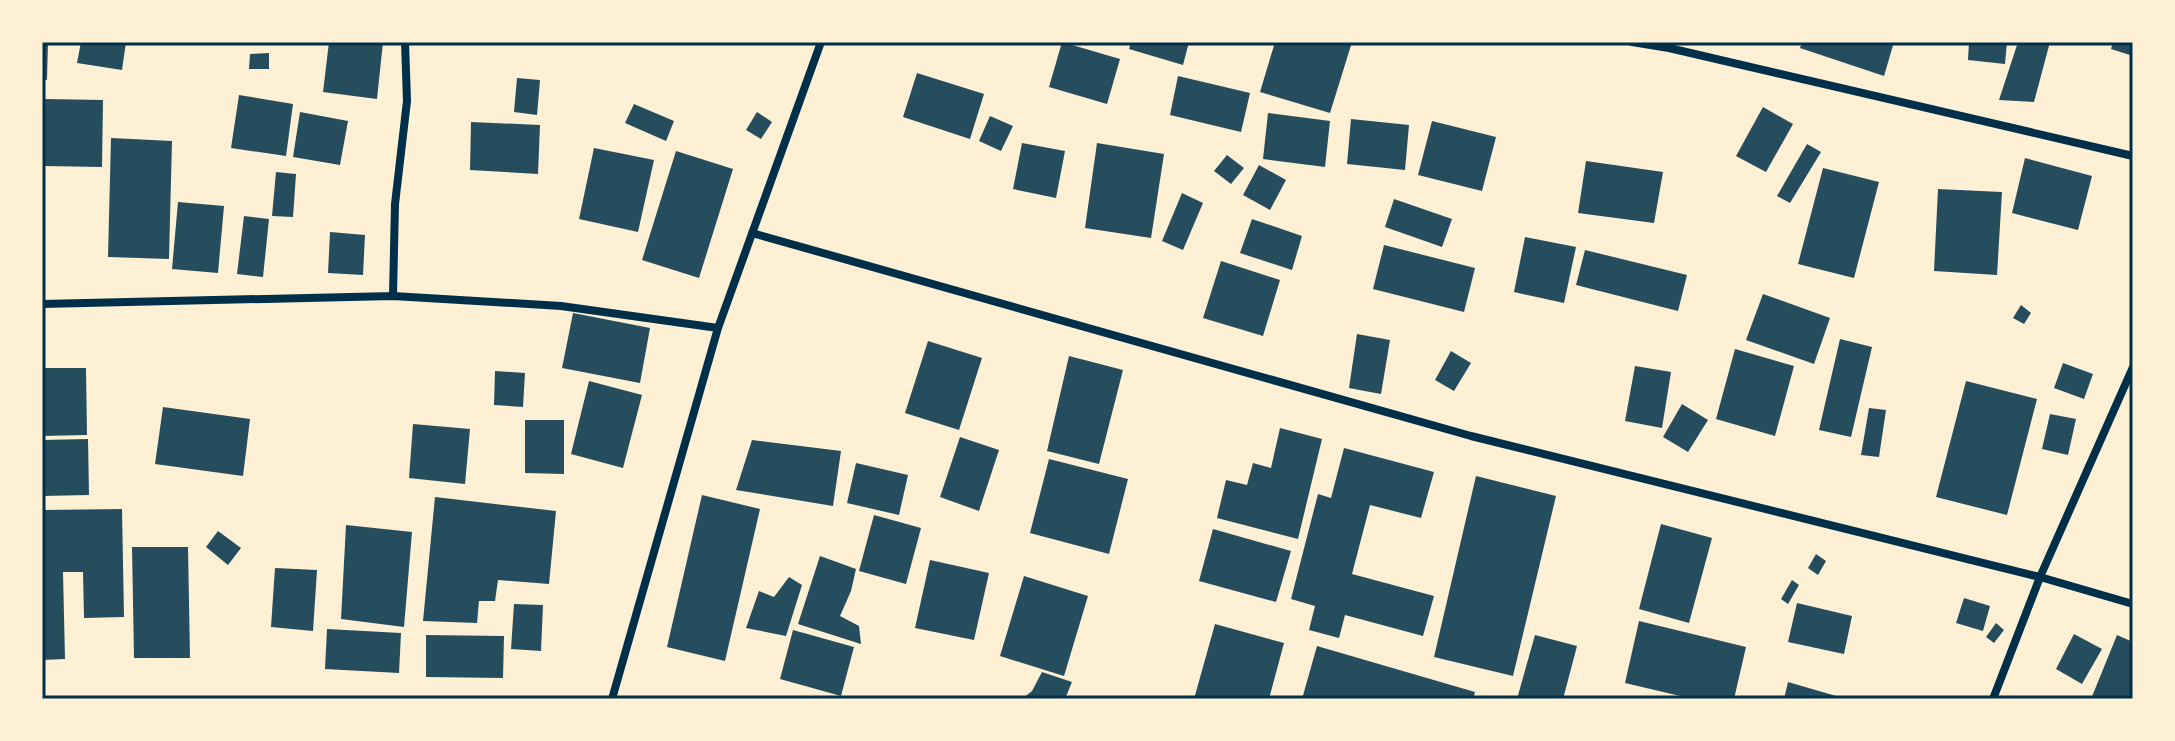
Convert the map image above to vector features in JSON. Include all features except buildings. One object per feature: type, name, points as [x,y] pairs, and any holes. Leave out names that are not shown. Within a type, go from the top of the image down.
[{"type":"street","points":[[393,296],[395,204],[407,101],[405,42]]},
{"type":"street","points":[[612,699],[718,328],[821,42]]},
{"type":"street","points":[[1632,42],[2133,156]]},
{"type":"street","points":[[752,233],[1471,436],[2040,577],[2133,604]]},
{"type":"street","points":[[42,304],[393,296],[561,306],[718,328]]},
{"type":"street","points":[[1993,699],[2040,577],[2133,367]]}]
